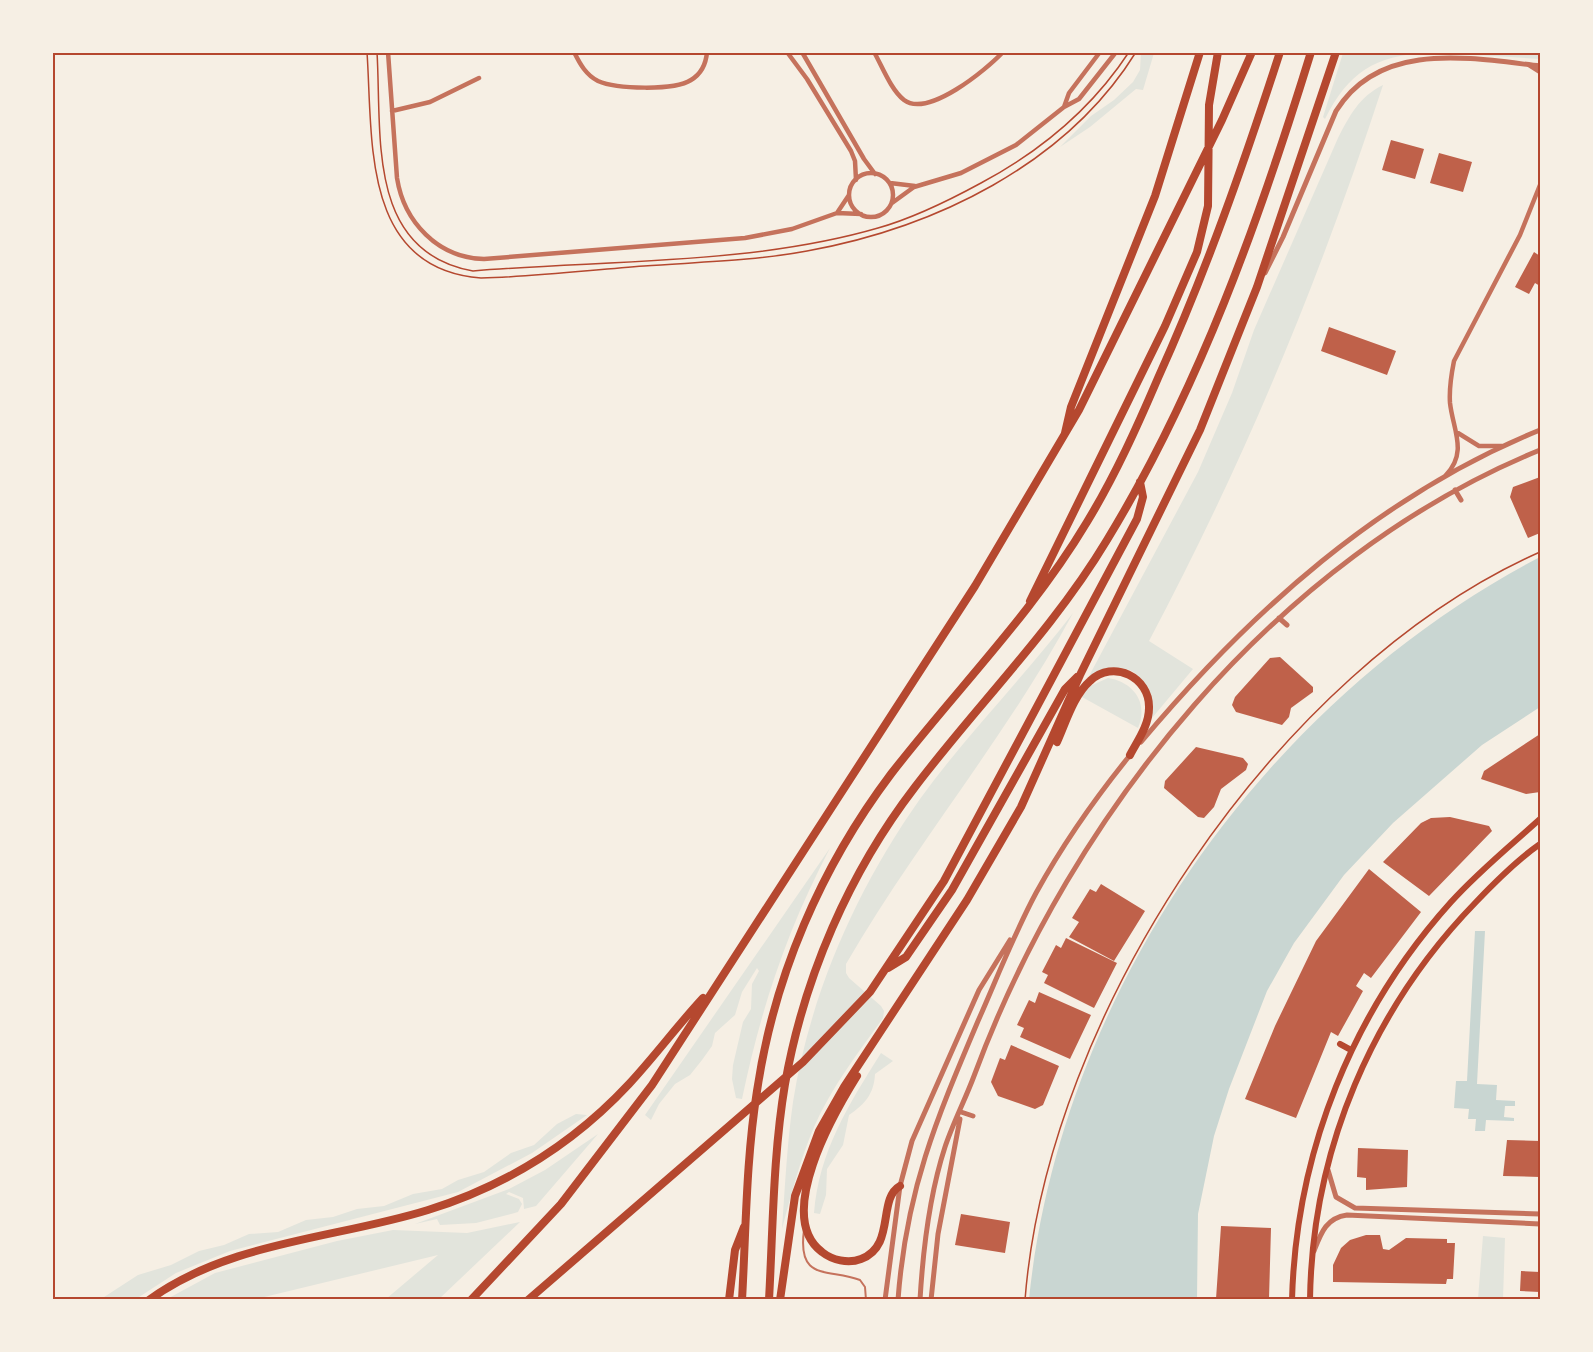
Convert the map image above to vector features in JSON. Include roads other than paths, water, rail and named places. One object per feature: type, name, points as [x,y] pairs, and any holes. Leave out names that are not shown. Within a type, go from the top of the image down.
[{"type":"highway","points":[[1065,436],[1071,407],[1158,187],[1200,52]]},
{"type":"highway","points":[[1025,613],[1165,326],[1197,252],[1205,224],[1210,180],[1209,105],[1218,52]]},
{"type":"highway","points":[[471,1299],[533,1237],[590,1169],[667,1063],[947,631],[1065,436],[1206,152],[1252,52]]},
{"type":"highway","points":[[742,1299],[751,1142],[760,1069],[770,1024],[789,963],[815,898],[863,814],[907,754],[1025,613],[1088,520],[1152,393],[1215,242],[1280,52]]},
{"type":"highway","points":[[769,1299],[778,1145],[785,1083],[808,993],[840,911],[860,872],[894,816],[934,763],[1066,601],[1105,543],[1140,482],[1184,396],[1217,320],[1278,157],[1311,52]]},
{"type":"highway","points":[[780,1299],[791,1220],[802,1172],[826,1117],[996,854],[1040,766],[1080,675],[1186,461],[1257,287],[1336,52]]},
{"type":"highway","points":[[528,1299],[803,1062],[849,1016],[888,968],[944,881],[1141,512],[1143,497],[1140,482]]},
{"type":"highway","points":[[1040,766],[1052,751],[1084,688],[1097,675],[1115,671],[1138,680],[1146,691],[1149,703],[1145,726],[1130,755]]},
{"type":"highway","points":[[888,968],[906,957],[930,924],[963,872],[1065,689],[1080,675]]},
{"type":"highway","points":[[149,1299],[188,1276],[232,1257],[408,1215],[468,1195],[511,1175],[553,1151],[603,1110],[716,985]]},
{"type":"highway","points":[[871,1046],[865,1063],[831,1119],[816,1155],[805,1206],[804,1226],[812,1241],[825,1254],[842,1261],[860,1259],[875,1250],[880,1242],[892,1193],[900,1186]]},
{"type":"highway","points":[[729,1299],[736,1245],[746,1224]]},
{"type":"highway","points":[[537,1299],[570,1264]]},
{"type":"main road","points":[[1292,1299],[1297,1232],[1309,1169],[1329,1101],[1351,1050],[1381,995],[1421,937],[1468,884],[1540,819]]},
{"type":"main road","points":[[1522,836],[1540,825]]},
{"type":"main road","points":[[1311,1299],[1312,1255],[1327,1166],[1351,1092],[1401,996],[1432,952],[1466,912],[1540,844]]},
{"type":"main road","points":[[1340,1044],[1351,1050]]},
{"type":"street","points":[[388,52],[397,178],[408,212],[431,240],[464,256],[484,259],[745,238],[792,229],[837,213],[879,216],[892,203],[921,185]]},
{"type":"street","points":[[574,52],[582,68],[592,77],[622,87],[687,82],[702,69],[707,52]]},
{"type":"street","points":[[787,52],[807,79],[853,154],[856,180],[837,213]]},
{"type":"street","points":[[802,52],[875,174],[890,183],[908,186],[921,185],[961,173],[998,156],[1033,134],[1064,107],[1079,99],[1116,52]]},
{"type":"street","points":[[874,52],[900,97],[910,103],[921,105],[968,81],[1003,52]]},
{"type":"street","points":[[1064,107],[1070,93],[1100,52]]},
{"type":"street","points":[[1257,287],[1283,237],[1336,111],[1349,93],[1365,78],[1394,63],[1419,60],[1460,59],[1540,66]]},
{"type":"street","points":[[1529,65],[1540,72]]},
{"type":"street","points":[[1085,73],[1096,80]]},
{"type":"street","points":[[392,111],[430,102],[479,78]]},
{"type":"street","points":[[856,180],[867,174],[875,174]]},
{"type":"street","points":[[890,183],[893,194],[892,203]]},
{"type":"street","points":[[1440,480],[1456,459],[1458,433],[1452,413],[1449,384],[1454,361],[1520,235],[1540,185]]},
{"type":"street","points":[[850,194],[851,204],[861,214]]},
{"type":"street","points":[[898,1299],[906,1222],[922,1159],[945,1097],[1017,932],[1047,874],[1130,755],[1211,661],[1279,596],[1343,543],[1440,480],[1540,430]]},
{"type":"street","points":[[1458,433],[1479,446],[1504,446]]},
{"type":"street","points":[[920,1299],[928,1226],[946,1146],[1015,977],[1052,907],[1090,844],[1158,750],[1227,670],[1280,618],[1350,558],[1455,490],[1540,450]]},
{"type":"street","points":[[1455,490],[1461,500]]},
{"type":"street","points":[[1280,618],[1287,625]]},
{"type":"street","points":[[885,1299],[900,1186],[917,1127],[986,975],[1017,932]]},
{"type":"street","points":[[961,1112],[973,1116]]},
{"type":"street","points":[[931,1299],[940,1222],[961,1112]]},
{"type":"street","points":[[1327,1166],[1331,1187],[1336,1197],[1355,1208],[1540,1214]]},
{"type":"street","points":[[1312,1255],[1325,1226],[1335,1218],[1347,1215],[1540,1224]]},
{"type":"street","points":[[940,1222],[948,1223]]},
{"type":"lane","points":[[804,1226],[803,1248],[814,1268],[824,1274],[860,1280],[865,1287],[866,1299]]}]
